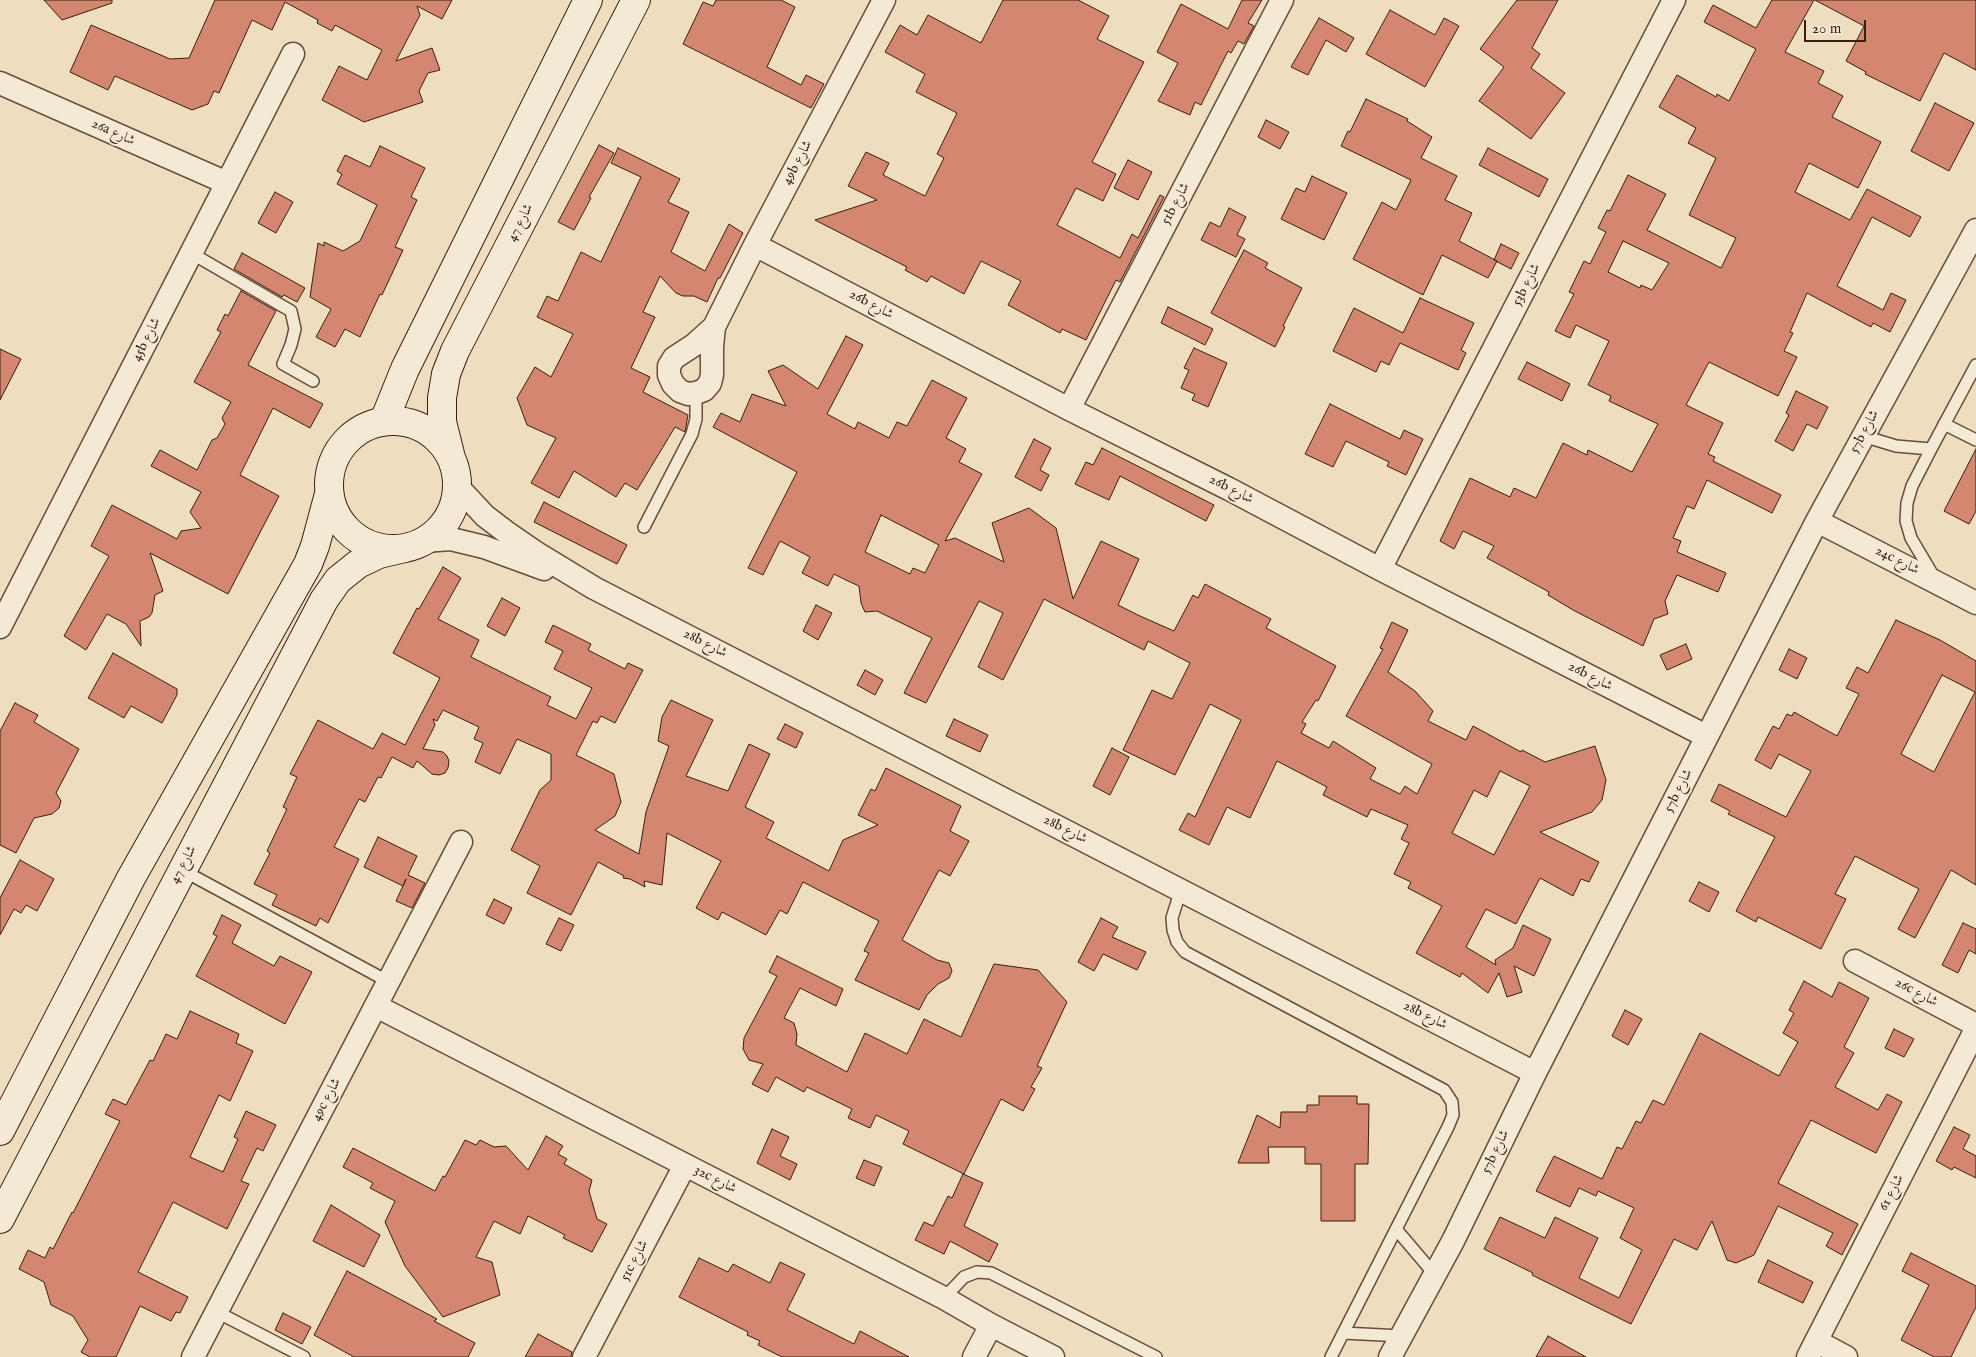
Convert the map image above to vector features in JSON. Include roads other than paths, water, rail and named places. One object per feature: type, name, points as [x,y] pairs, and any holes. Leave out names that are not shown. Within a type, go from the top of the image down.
[{"type":"street","points":[[384,421],[405,369],[588,0]]},
{"type":"street","name":"شارع 47","points":[[450,454],[442,422],[442,398],[446,374],[455,351],[636,0]]},
{"type":"street","name":"49b شارع","points":[[714,327],[694,345],[674,358],[669,366],[669,375],[673,384],[680,391],[688,394],[696,393],[704,390],[710,384],[714,327],[884,0]]},
{"type":"street","name":"51b شارع","points":[[1069,408],[1282,0]]},
{"type":"street","name":"53b شارع","points":[[1380,569],[1674,0]]},
{"type":"street","name":"45b شارع","points":[[0,627],[293,54]]},
{"type":"street","name":"26a شارع","points":[[0,83],[226,184]]},
{"type":"street","name":"57b شارع","points":[[1390,1357],[1435,1275],[1535,1073],[1817,521],[1976,230]]},
{"type":"street","name":"26b شارع","points":[[755,245],[1706,736]]},
{"type":"street","points":[[0,1131],[131,878],[308,564],[315,546],[329,494],[329,476],[334,458],[344,443],[358,431],[384,421],[396,420],[417,425],[435,436],[450,454],[457,486],[452,508],[441,527],[414,544],[384,548],[365,543],[348,531],[336,514],[329,494]]},
{"type":"street","name":"28b شارع","points":[[457,486],[485,516],[506,532],[594,588],[1535,1073]]},
{"type":"street","name":"24c شارع","points":[[1817,521],[1976,603]]},
{"type":"street","name":"28b شارع","points":[[414,544],[451,539],[484,547],[594,588]]},
{"type":"street","name":"شارع 47","points":[[0,1219],[324,600],[338,580],[358,564],[379,554],[414,544]]},
{"type":"street","name":"49c شارع","points":[[193,1357],[461,842]]},
{"type":"street","name":"26c شارع","points":[[1855,961],[1976,1025]]},
{"type":"street","name":"32c شارع","points":[[376,1006],[944,1298],[1053,1357]]},
{"type":"street","name":"شارع 61","points":[[1812,1349],[1976,1029]]},
{"type":"street","name":"51c شارع","points":[[584,1357],[685,1165]]},
{"type":"street","points":[[974,1357],[991,1325]]},
{"type":"street","points":[[1812,1349],[1846,1357]]},
{"type":"lane","points":[[191,253],[291,311],[295,329],[283,364],[312,381]]},
{"type":"lane","points":[[1936,581],[1911,538],[1906,521],[1907,503],[1912,486],[1930,448],[1976,365]]},
{"type":"lane","points":[[644,527],[692,434],[696,418],[696,393]]},
{"type":"lane","points":[[1944,424],[1976,440]]},
{"type":"lane","points":[[1862,436],[1896,446],[1930,448]]},
{"type":"lane","points":[[181,870],[389,982]]},
{"type":"lane","points":[[1181,889],[1172,918],[1177,942],[1185,952],[1444,1090],[1452,1102],[1453,1115],[1448,1127],[1331,1357]]},
{"type":"lane","points":[[1396,1229],[1435,1275]]},
{"type":"lane","points":[[944,1298],[964,1277],[977,1272],[991,1272],[1156,1357]]},
{"type":"lane","points":[[217,1312],[304,1357]]},
{"type":"lane","points":[[1343,1332],[1402,1336]]}]
